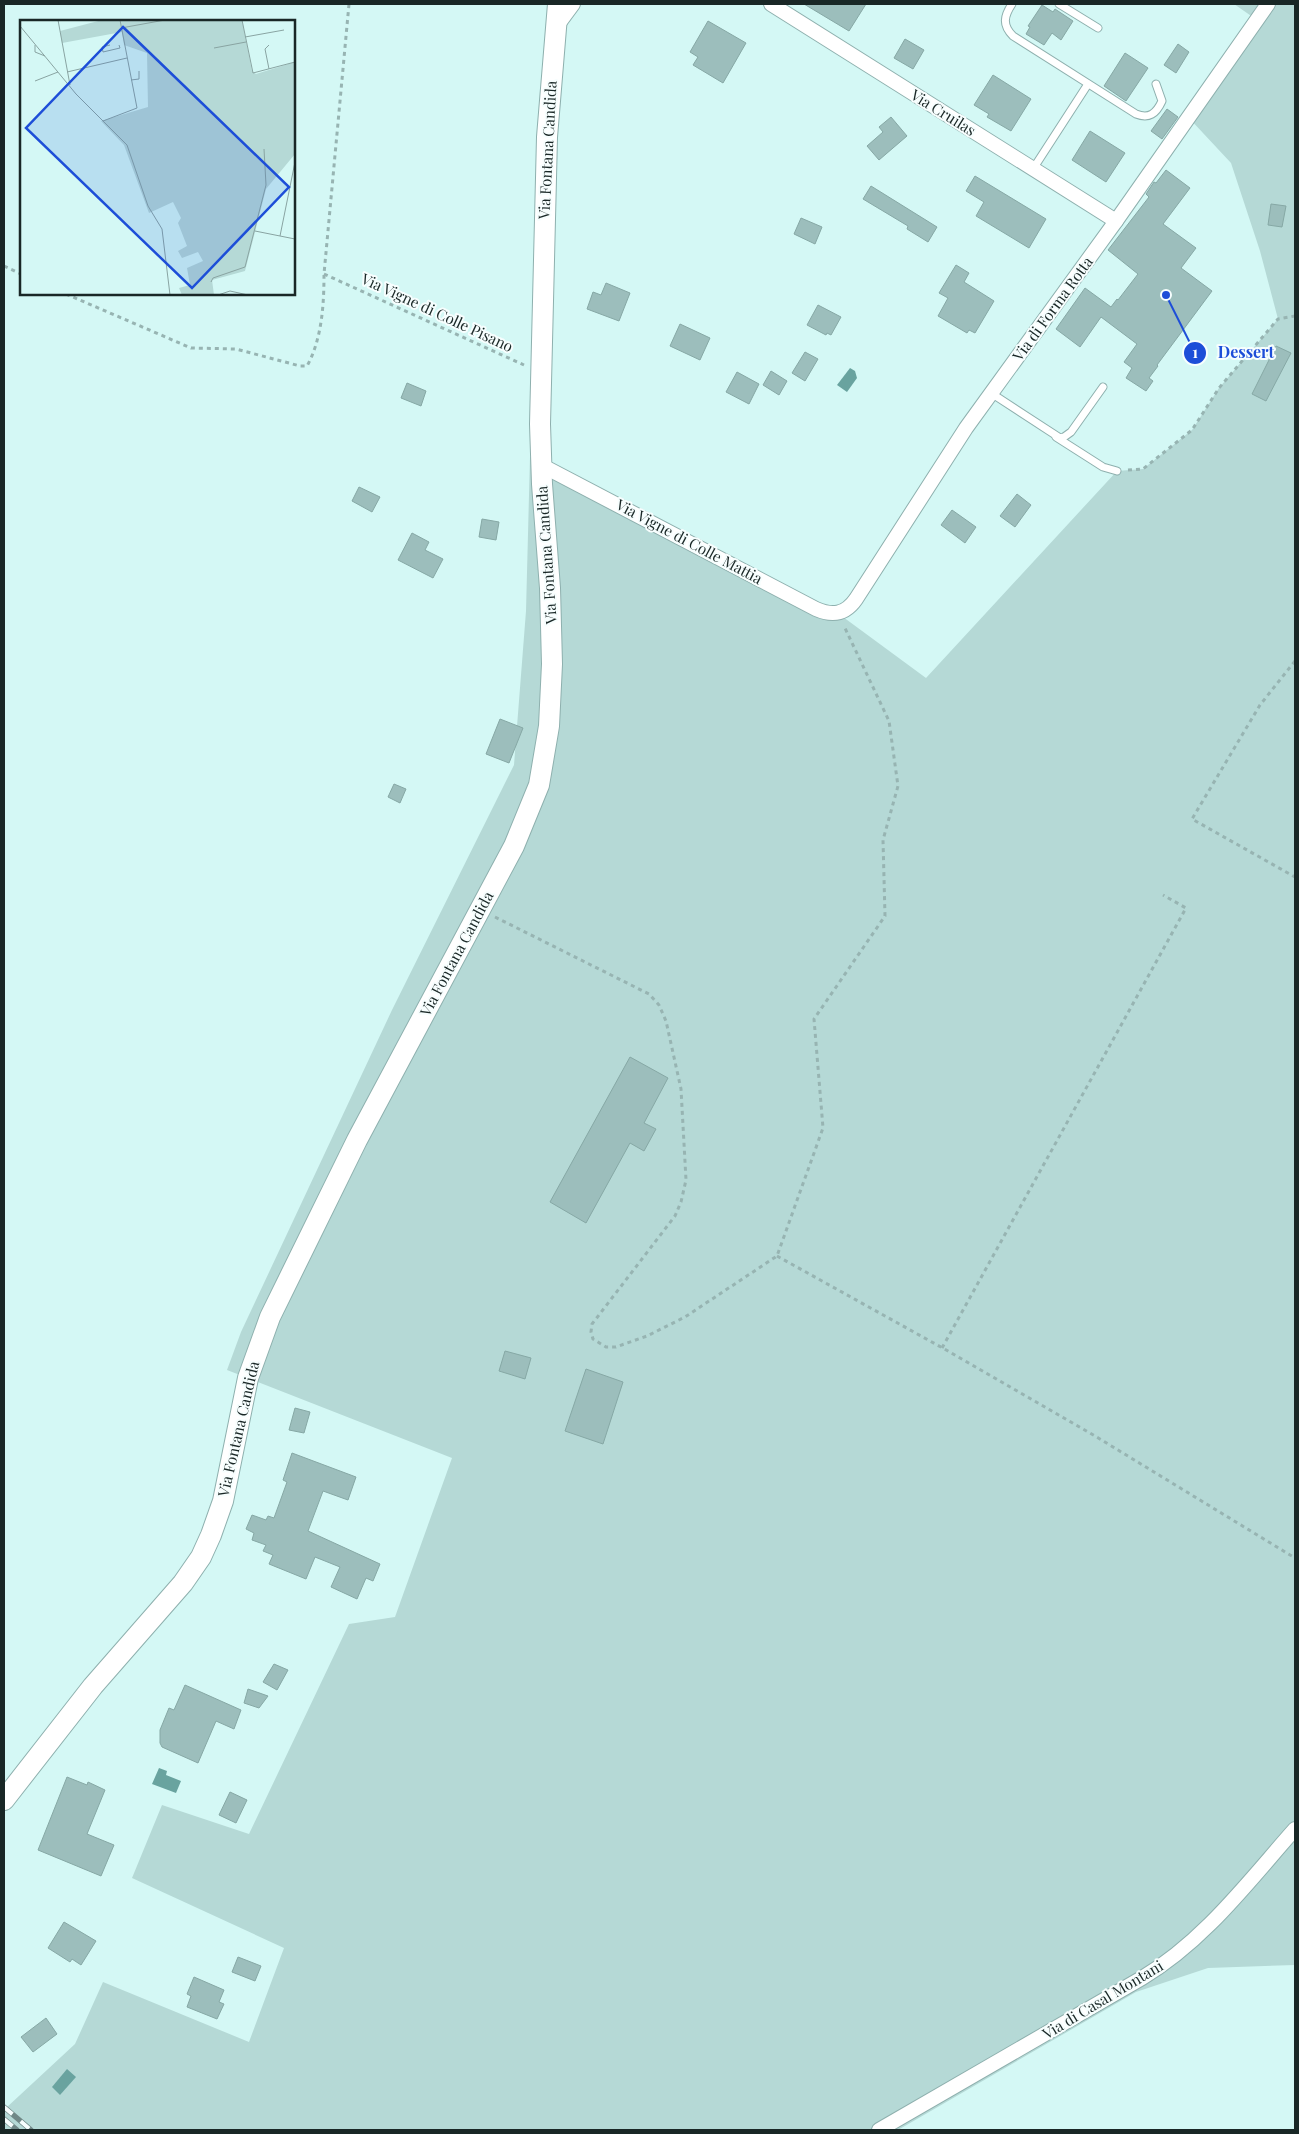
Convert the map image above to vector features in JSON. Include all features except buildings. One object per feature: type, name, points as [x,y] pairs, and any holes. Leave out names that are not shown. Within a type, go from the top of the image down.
[{"type":"main road","name":"Via Fontana Candida","points":[[4,1800],[93,1686],[183,1583],[201,1557],[223,1502],[248,1378],[270,1317],[350,1154],[514,846],[530,813],[539,785],[551,696],[552,626],[541,465],[541,369],[546,137],[558,4]]},
{"type":"street","points":[[555,29],[573,4]]},
{"type":"street","name":"Via Cruilas","points":[[771,4],[1116,222]]},
{"type":"street","name":"Via di Forma Rotta","points":[[839,614],[850,608],[966,428],[1116,222],[1268,4]]},
{"type":"street","name":"Via Vigne di Colle Mattia","points":[[541,465],[816,609],[826,613],[839,614]]},
{"type":"street","name":"Via di Casal Montani","points":[[879,2130],[1170,1960],[1202,1932],[1295,1829]]},
{"type":"lane","points":[[1012,4],[1005,15],[1004,22],[1009,32],[1136,114],[1146,117],[1153,115],[1158,109],[1162,101],[1156,84]]},
{"type":"lane","points":[[1059,4],[1098,28]]},
{"type":"lane","points":[[1033,169],[1088,84]]},
{"type":"lane","points":[[1056,436],[1064,437],[1071,432],[1103,387]]},
{"type":"lane","points":[[991,393],[1103,467],[1117,471]]},
{"type":"path","points":[[68,295],[191,348],[236,350],[300,366],[307,366],[316,350],[324,294],[324,274],[350,4]]},
{"type":"path","points":[[4,266],[20,274]]},
{"type":"path","name":"Via Vigne di Colle Pisano","points":[[324,274],[527,367],[541,369]]},
{"type":"path","points":[[1117,471],[1143,470],[1192,430],[1219,388],[1278,319],[1295,316]]},
{"type":"path","points":[[480,910],[649,994],[659,1005],[666,1021],[681,1096],[687,1168],[684,1194],[675,1216],[592,1324],[591,1332],[593,1339],[606,1347],[616,1347],[667,1328],[777,1256],[824,1128],[814,1019],[885,916],[883,840],[898,786],[889,721],[839,614]]},
{"type":"path","points":[[1295,660],[1260,705],[1192,820],[1295,877]]},
{"type":"path","points":[[942,1348],[1186,908],[1163,895]]},
{"type":"path","points":[[777,1256],[1095,1436],[1295,1558]]},
{"type":"green space","points":[[1234,4],[1295,4],[1295,1965],[1208,1968],[1136,1992],[898,2130],[4,2130],[4,2107],[6,2108],[75,2044],[103,1982],[249,2042],[284,1948],[132,1878],[162,1805],[249,1834],[349,1624],[395,1617],[452,1458],[227,1370],[241,1332],[392,1010],[514,765],[526,611],[530,457],[839,614],[926,678],[1117,471],[1143,469],[1192,430],[1219,388],[1278,319],[1260,251],[1231,163],[1189,118],[1257,20]]},
{"type":"water","points":[[850,368],[855,371],[857,378],[847,392],[837,385]]},
{"type":"water","points":[[159,1768],[167,1771],[166,1775],[181,1781],[176,1793],[152,1784]]},
{"type":"water","points":[[67,2069],[76,2077],[60,2095],[52,2087]]},
{"type":"railway","points":[[4,2107],[31,2130]]},
{"type":"railway","points":[[4,2119],[17,2130]]},
{"type":"place","name":"Dessert","points":[[1166,295]]}]
